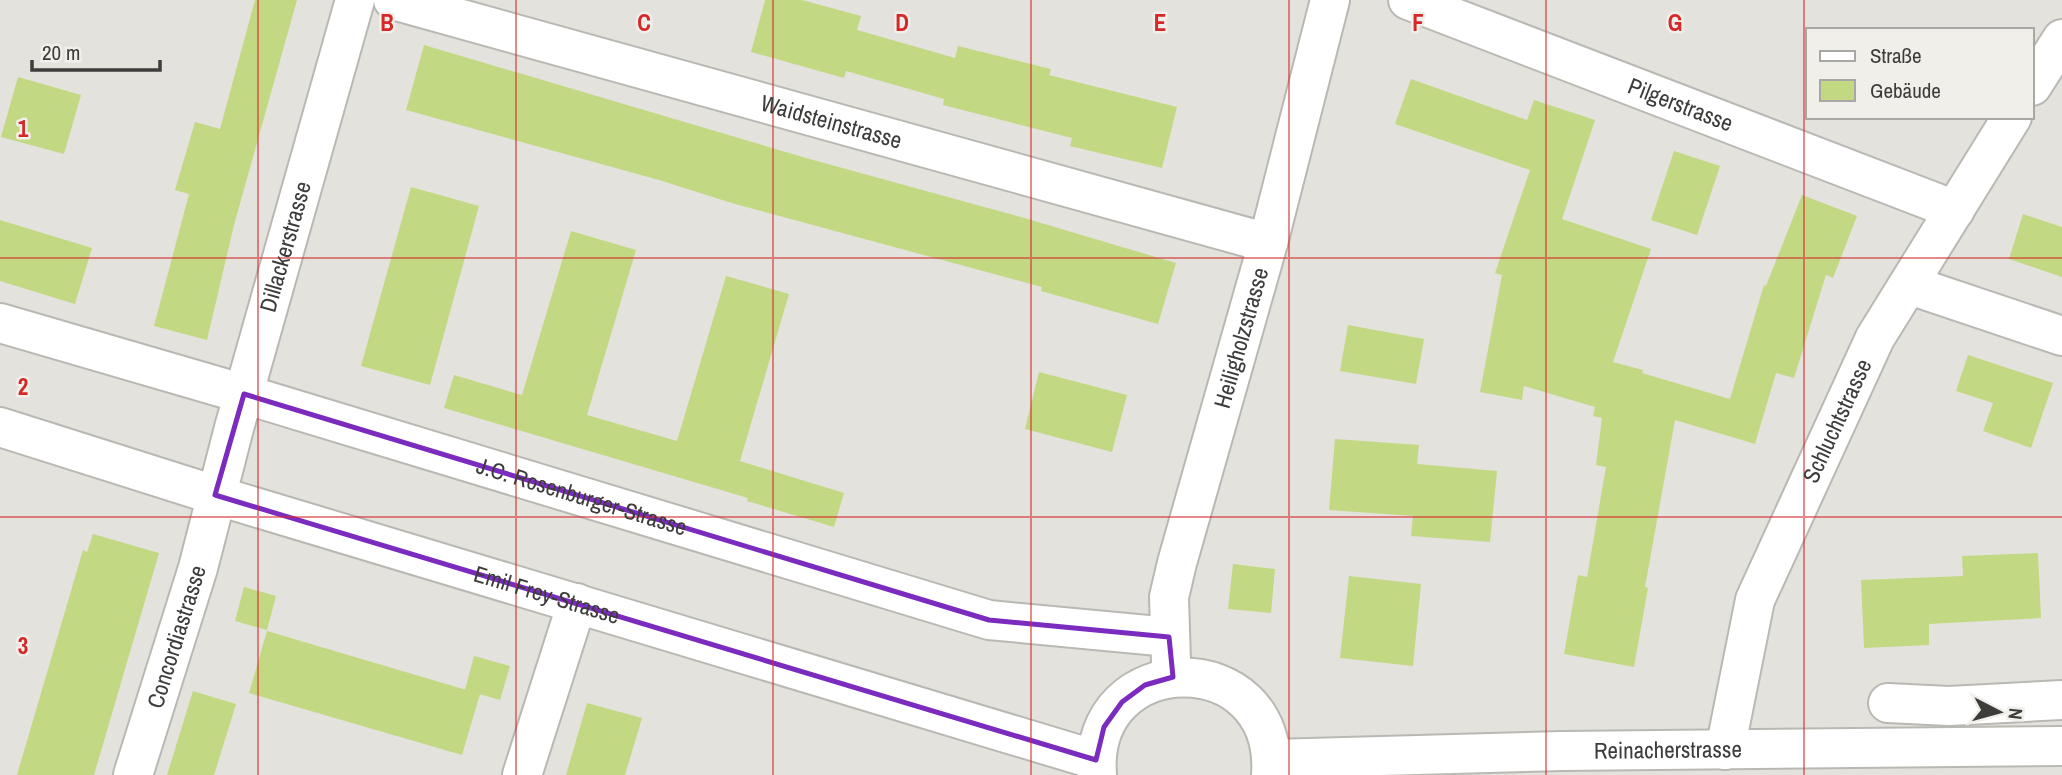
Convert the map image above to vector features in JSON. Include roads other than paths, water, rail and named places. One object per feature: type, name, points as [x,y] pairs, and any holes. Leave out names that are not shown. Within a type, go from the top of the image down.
[{"type":"street","name":"Dillackerstrasse","points":[[215,495],[355,0]]},
{"type":"street","name":"Waidsteinstrasse","points":[[394,0],[1268,243]]},
{"type":"street","name":"Heiligholzstrasse","points":[[1173,677],[1169,597],[1268,243],[1330,0]]},
{"type":"street","name":"Pilgerstrasse","points":[[1408,0],[1955,210]]},
{"type":"street","points":[[2034,83],[2062,39]]},
{"type":"street","name":"Schluchtstrasse","points":[[1724,750],[1755,600],[1875,338],[2011,119]]},
{"type":"street","points":[[1910,285],[2062,335]]},
{"type":"street","name":"J.C. Rosenburger-Strasse","points":[[0,323],[244,394],[989,620],[1169,637]]},
{"type":"street","name":"Emil Frey-Strasse","points":[[0,427],[215,495],[577,603],[1096,768]]},
{"type":"street","name":"Concordiastrasse","points":[[133,775],[198,568],[215,495]]},
{"type":"street","points":[[522,775],[577,603]]},
{"type":"street","points":[[1096,768],[1104,727],[1115,709],[1145,685],[1173,677],[1216,681],[1241,696],[1260,718],[1268,738],[1272,767]]},
{"type":"street","points":[[1888,703],[1950,706],[2062,700]]},
{"type":"street","name":"Reinacherstrasse","points":[[1272,767],[1562,751],[2062,746]]}]
